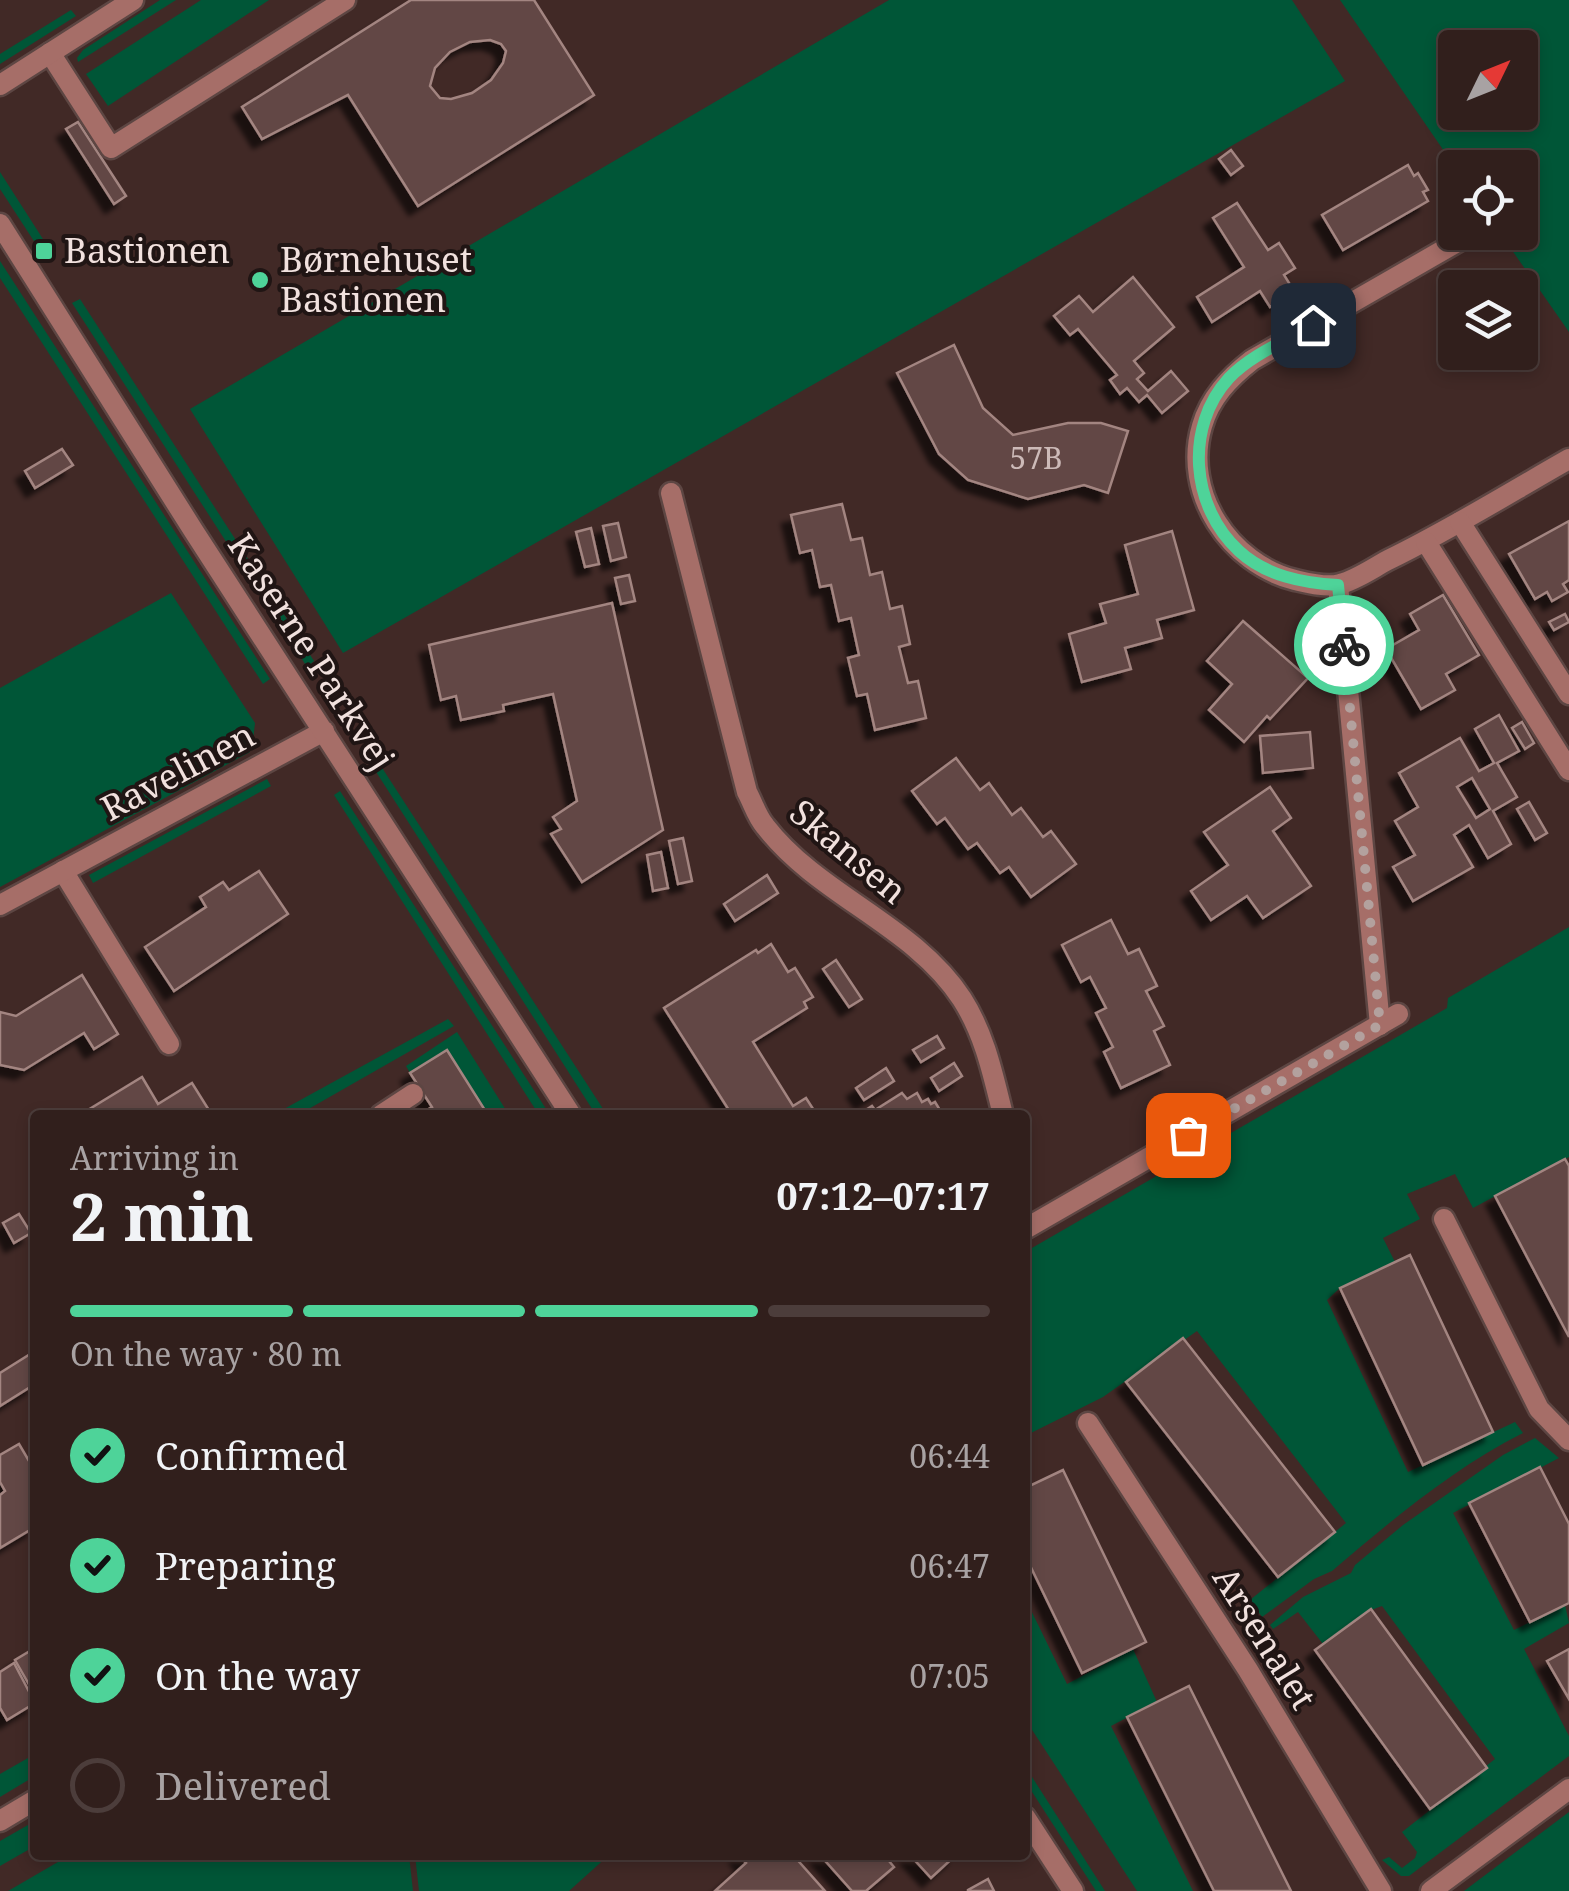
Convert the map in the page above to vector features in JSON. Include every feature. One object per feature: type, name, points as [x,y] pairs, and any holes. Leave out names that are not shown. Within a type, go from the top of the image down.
[{"type":"street","points":[[0,85],[133,0]]},
{"type":"street","points":[[50,53],[111,148],[346,0]]},
{"type":"street","name":"Kaserne Parkvej","points":[[0,224],[568,1110]]},
{"type":"street","points":[[1443,250],[1252,360],[1229,378],[1202,427],[1199,479],[1220,530],[1240,552],[1282,577],[1309,584],[1338,585],[1426,542],[1569,459]]},
{"type":"street","name":"Skansen","points":[[672,493],[747,792],[764,825],[795,858],[930,961],[962,999],[987,1050],[1002,1110]]},
{"type":"street","points":[[1460,522],[1569,694]]},
{"type":"street","points":[[1426,542],[1569,770]]},
{"type":"street","points":[[1030,1219],[1389,1020],[1338,585]]},
{"type":"street","name":"Ravelinen","points":[[0,905],[324,730]]},
{"type":"street","points":[[63,871],[169,1044]]},
{"type":"street","points":[[389,1110],[414,1094]]},
{"type":"street","points":[[1444,1219],[1538,1408],[1569,1440]]},
{"type":"street","name":"Arsenalet","points":[[1088,1423],[1248,1670],[1381,1891]]},
{"type":"street","points":[[1431,1891],[1569,1788]]},
{"type":"street","points":[[0,1821],[30,1803]]},
{"type":"street","points":[[1030,1825],[1073,1891]]},
{"type":"green space","points":[[160,0],[176,0],[78,62],[83,50]]},
{"type":"green space","points":[[201,0],[269,0],[108,106],[86,74]]},
{"type":"green space","points":[[889,0],[1292,0],[1345,81],[343,653],[190,409]]},
{"type":"green space","points":[[1340,0],[1569,0],[1569,332],[1538,288],[1538,270],[1526,270],[1512,250],[1538,250],[1538,150],[1443,150]]},
{"type":"green space","points":[[71,10],[76,16],[0,64],[0,54]]},
{"type":"green space","points":[[0,172],[50,250],[43,255],[0,189]]},
{"type":"green space","points":[[0,261],[270,679],[263,684],[0,278]]},
{"type":"green space","points":[[80,299],[314,661],[307,667],[72,303]]},
{"type":"green space","points":[[171,593],[255,723],[253,741],[246,745],[250,752],[0,887],[0,688]]},
{"type":"green space","points":[[377,760],[604,1110],[593,1110],[371,764]]},
{"type":"green space","points":[[267,779],[271,786],[93,883],[89,875]]},
{"type":"green space","points":[[340,791],[547,1110],[536,1110],[334,795]]},
{"type":"green space","points":[[1569,927],[1569,1157],[1473,1208],[1455,1174],[1407,1194],[1420,1219],[1383,1238],[1395,1262],[1340,1288],[1327,1300],[1408,1472],[1515,1422],[1523,1433],[1447,1479],[1332,1571],[1314,1579],[1262,1617],[1250,1600],[1346,1523],[1197,1331],[1103,1397],[1030,1434],[1030,1249],[1447,1008],[1448,998]]},
{"type":"green space","points":[[448,1019],[454,1026],[307,1110],[282,1110]]},
{"type":"green space","points":[[457,1032],[506,1110],[485,1110],[447,1051],[410,1073],[406,1066]]},
{"type":"green space","points":[[1535,1438],[1559,1458],[1453,1513],[1514,1630],[1565,1605],[1569,1623],[1524,1649],[1569,1736],[1569,1756],[1409,1876],[1401,1876],[1382,1860],[1389,1857],[1402,1868],[1415,1858],[1417,1852],[1402,1832],[1495,1759],[1382,1606],[1323,1644],[1298,1612],[1273,1629],[1270,1625],[1303,1597],[1351,1573],[1355,1565],[1403,1525],[1503,1455]]},
{"type":"green space","points":[[1030,1608],[1067,1684],[1133,1649],[1157,1702],[1111,1726],[1193,1891],[1137,1891],[1030,1727]]},
{"type":"green space","points":[[30,1757],[30,1779],[0,1797],[0,1774]]},
{"type":"green space","points":[[1030,1774],[1105,1891],[1096,1891],[1030,1789]]},
{"type":"green space","points":[[1569,1812],[1569,1891],[1464,1891]]},
{"type":"green space","points":[[30,1824],[30,1849],[0,1866],[0,1841]]},
{"type":"green space","points":[[61,1860],[410,1860],[413,1891],[8,1891]]},
{"type":"green space","points":[[416,1860],[603,1860],[569,1891],[419,1891]]},
{"type":"building","points":[[411,0],[534,0],[594,95],[418,206],[348,95],[262,139],[242,107]],"holes":[[[490,40],[506,51],[503,63],[491,80],[472,93],[440,98],[430,86],[435,68],[450,52],[470,42]]]},
{"type":"building","points":[[78,122],[126,196],[114,204],[66,129]]},
{"type":"building","points":[[1231,150],[1243,166],[1231,175],[1219,159]]},
{"type":"building","points":[[1408,165],[1428,190],[1423,192],[1428,201],[1343,250],[1322,215]]},
{"type":"building","points":[[1237,203],[1268,250],[1279,243],[1295,268],[1284,275],[1294,291],[1270,307],[1260,291],[1212,322],[1197,297],[1244,267],[1213,218]]},
{"type":"building","points":[[1133,277],[1174,327],[1134,361],[1144,373],[1137,379],[1148,391],[1171,371],[1188,391],[1162,413],[1147,395],[1139,402],[1127,388],[1120,394],[1110,380],[1117,375],[1078,329],[1070,335],[1054,316],[1079,296],[1093,312]]},
{"type":"building","points":[[954,345],[983,408],[1013,435],[1068,423],[1101,423],[1128,431],[1108,493],[1084,485],[1028,499],[968,480],[939,454],[897,373]]},
{"type":"building","points":[[62,449],[73,465],[35,488],[25,471]]},
{"type":"building","points":[[842,504],[851,540],[862,538],[870,575],[882,572],[890,609],[902,606],[910,644],[899,647],[908,683],[918,681],[926,718],[875,730],[867,694],[857,696],[848,658],[859,655],[851,618],[839,621],[831,585],[820,587],[812,550],[800,553],[791,515]]},
{"type":"building","points":[[1569,521],[1569,580],[1563,584],[1568,592],[1552,601],[1547,592],[1535,599],[1509,554]]},
{"type":"building","points":[[618,523],[626,557],[611,561],[603,526]]},
{"type":"building","points":[[591,528],[599,564],[585,567],[576,532]]},
{"type":"building","points":[[1172,531],[1194,610],[1157,620],[1162,638],[1125,648],[1131,669],[1082,682],[1069,634],[1106,623],[1100,604],[1138,594],[1125,545]]},
{"type":"building","points":[[629,575],[635,601],[621,604],[615,578]]},
{"type":"building","points":[[1443,595],[1479,655],[1446,674],[1455,690],[1421,709],[1386,649],[1419,630],[1410,614]]},
{"type":"building","points":[[612,603],[663,830],[582,882],[551,834],[561,829],[553,817],[577,801],[553,694],[503,705],[504,711],[461,720],[456,696],[441,700],[429,645]]},
{"type":"building","points":[[1565,614],[1569,622],[1554,630],[1549,622]]},
{"type":"building","points":[[1243,621],[1308,678],[1244,742],[1209,710],[1232,684],[1207,661]]},
{"type":"building","points":[[1499,715],[1519,751],[1497,763],[1517,797],[1493,811],[1511,844],[1488,858],[1469,825],[1454,835],[1473,867],[1413,901],[1393,867],[1415,855],[1395,821],[1418,807],[1399,773],[1460,738],[1479,771],[1494,763],[1475,729]],"holes":[[[1472,778],[1490,809],[1476,818],[1457,787]]]},
{"type":"building","points":[[1522,722],[1534,743],[1525,749],[1512,728]]},
{"type":"building","points":[[1310,732],[1313,768],[1263,773],[1260,736]]},
{"type":"building","points":[[956,758],[980,790],[989,783],[1012,815],[1021,808],[1043,837],[1051,831],[1076,864],[1031,897],[1009,867],[1000,873],[977,843],[968,849],[945,818],[937,824],[912,791]]},
{"type":"building","points":[[1270,787],[1291,818],[1273,831],[1311,886],[1263,918],[1247,896],[1211,920],[1191,891],[1228,865],[1204,832]]},
{"type":"building","points":[[1529,802],[1547,833],[1535,840],[1517,809]]},
{"type":"building","points":[[683,838],[692,881],[678,884],[669,841]]},
{"type":"building","points":[[661,852],[668,888],[653,891],[647,855]]},
{"type":"building","points":[[259,871],[288,914],[174,991],[145,947],[206,907],[200,897],[223,882],[229,890]]},
{"type":"building","points":[[767,875],[778,893],[735,921],[724,904]]},
{"type":"building","points":[[1111,920],[1128,954],[1139,949],[1157,986],[1146,991],[1164,1026],[1154,1031],[1170,1065],[1121,1088],[1104,1052],[1113,1047],[1096,1013],[1106,1008],[1090,977],[1081,982],[1062,945]]},
{"type":"building","points":[[771,944],[788,972],[795,968],[813,997],[804,1002],[807,1008],[753,1042],[793,1106],[806,1098],[814,1110],[729,1110],[664,1008],[756,950],[758,953]]},
{"type":"building","points":[[836,960],[862,999],[849,1007],[823,969]]},
{"type":"building","points":[[82,975],[118,1034],[94,1049],[84,1033],[24,1070],[0,1065],[0,1012],[16,1016]]},
{"type":"building","points":[[937,1036],[944,1048],[921,1062],[913,1050]]},
{"type":"building","points":[[447,1050],[485,1110],[427,1110],[432,1107],[410,1073]]},
{"type":"building","points":[[954,1063],[962,1076],[939,1091],[931,1078]]},
{"type":"building","points":[[886,1068],[894,1081],[864,1100],[856,1088]]},
{"type":"building","points":[[142,1077],[158,1104],[192,1083],[209,1110],[88,1110]]},
{"type":"building","points":[[902,1093],[907,1099],[917,1093],[922,1102],[935,1102],[940,1110],[875,1110]]},
{"type":"building","points":[[1565,1159],[1569,1166],[1569,1337],[1495,1196]]},
{"type":"building","points":[[19,1214],[30,1234],[14,1243],[3,1223]]},
{"type":"building","points":[[1410,1255],[1493,1432],[1423,1465],[1340,1288]]},
{"type":"building","points":[[1183,1338],[1335,1532],[1278,1577],[1126,1382]]},
{"type":"building","points":[[30,1354],[30,1387],[0,1406],[0,1373]]},
{"type":"building","points":[[19,1444],[30,1463],[30,1530],[0,1548],[0,1495],[5,1491],[0,1482],[0,1455]]},
{"type":"building","points":[[1540,1467],[1569,1524],[1569,1603],[1530,1622],[1469,1503]]},
{"type":"building","points":[[1063,1470],[1146,1642],[1082,1673],[1030,1565],[1030,1486]]},
{"type":"building","points":[[1371,1609],[1487,1768],[1430,1809],[1315,1650]]},
{"type":"building","points":[[1569,1649],[1569,1699],[1547,1661]]},
{"type":"building","points":[[30,1651],[30,1686],[15,1660]]},
{"type":"building","points":[[14,1663],[30,1693],[30,1706],[7,1720],[0,1708],[0,1672]]},
{"type":"building","points":[[1189,1686],[1291,1891],[1214,1891],[1127,1717]]},
{"type":"building","points":[[743,1860],[797,1860],[825,1891],[715,1891],[746,1863]]},
{"type":"building","points":[[824,1860],[888,1860],[894,1867],[866,1891],[852,1891]]},
{"type":"building","points":[[915,1860],[951,1860],[931,1878]]},
{"type":"building","points":[[988,1879],[994,1891],[968,1891],[968,1890]]},
{"type":"way so far","points":[[1188,1135],[1380,1025],[1344,645]]},
{"type":"place","name":"Bastionen","points":[[44,251]]},
{"type":"place","name":"Børnehuset Bastionen","points":[[260,280]]},
{"type":"route","points":[[1313,325],[1229,378],[1202,427],[1199,479],[1220,530],[1240,552],[1282,577],[1309,584],[1338,585],[1344,645]]}]
